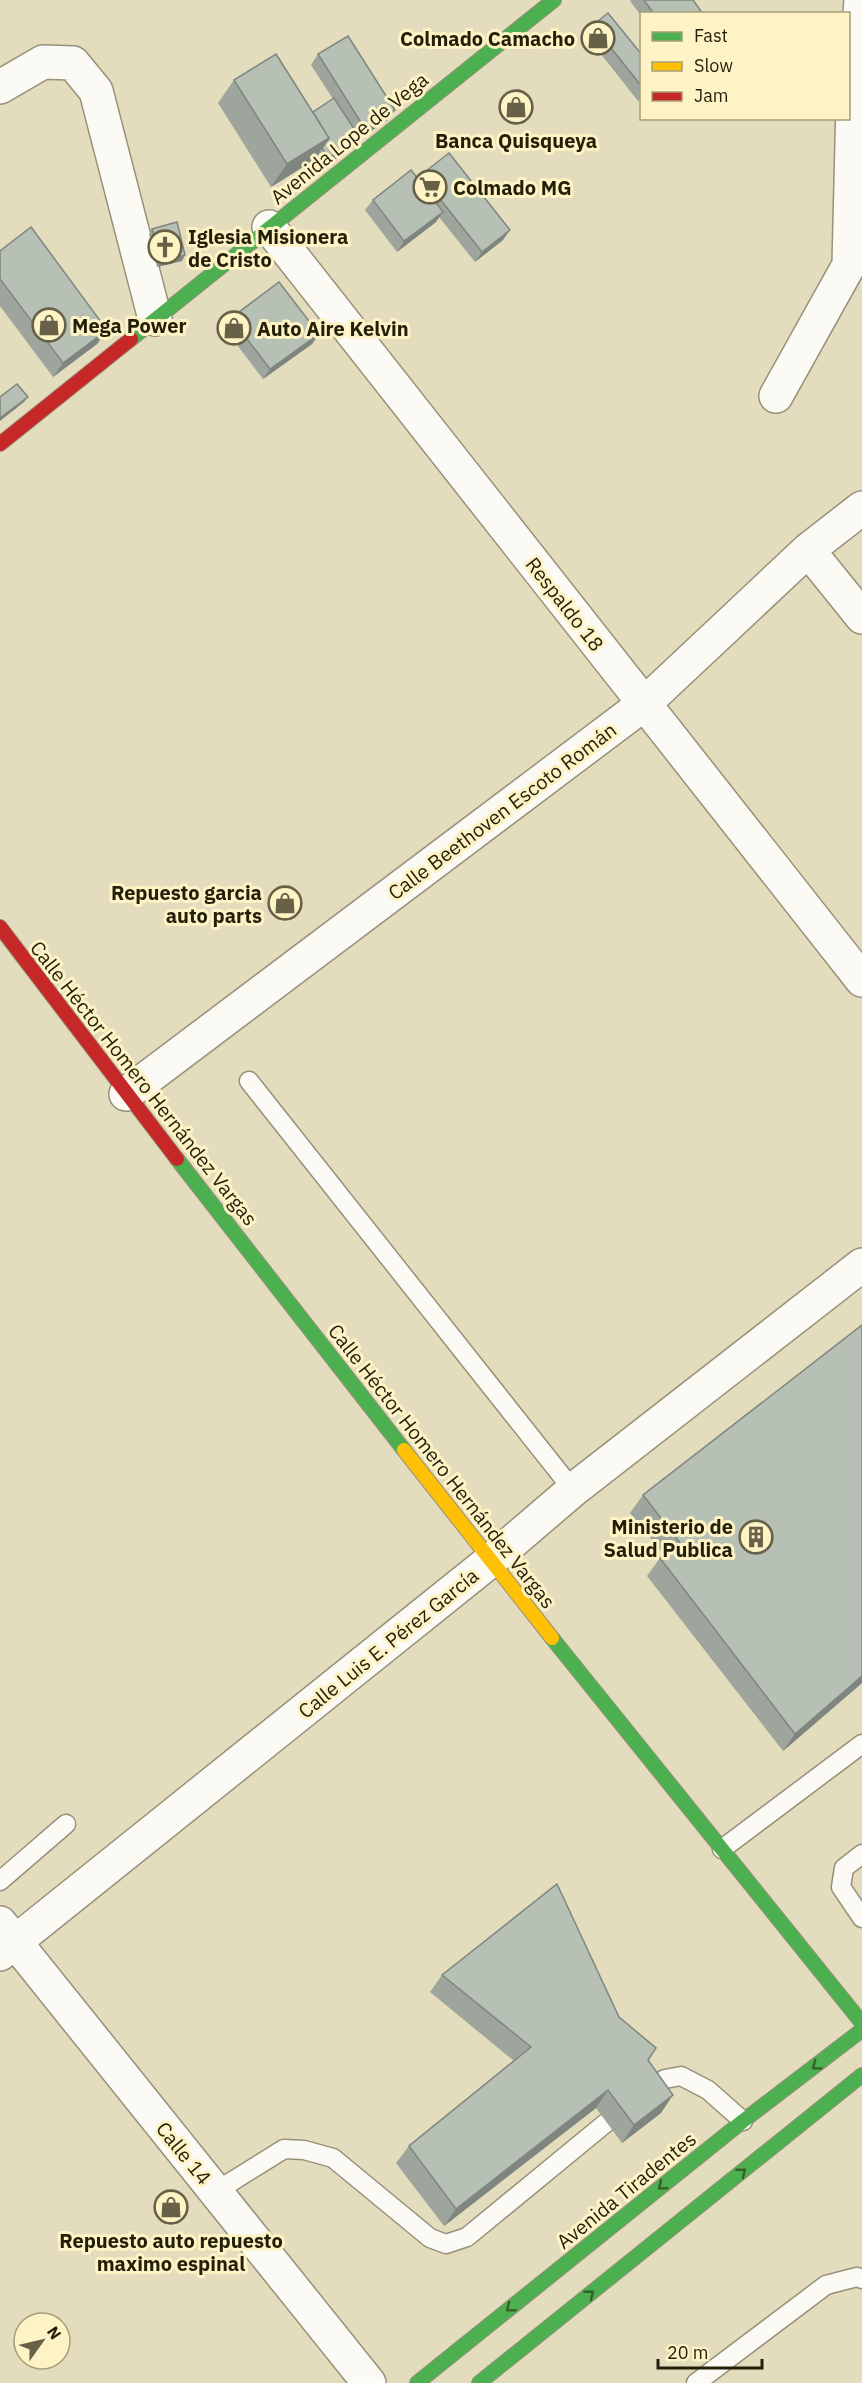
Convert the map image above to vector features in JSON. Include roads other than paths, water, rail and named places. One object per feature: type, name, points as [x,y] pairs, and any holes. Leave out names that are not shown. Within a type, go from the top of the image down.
[{"type":"street","name":"Avenida Lope de Vega","points":[[0,444],[269,226],[554,0]]},
{"type":"street","points":[[776,396],[849,265],[853,102],[861,0]]},
{"type":"street","points":[[0,87],[43,62],[74,63],[96,91],[155,319]]},
{"type":"street","name":"Respaldo 18","points":[[269,226],[862,980]]},
{"type":"street","name":"Calle Beethoven Escoto Román","points":[[126,1094],[644,704],[808,550],[862,508]]},
{"type":"street","points":[[808,550],[862,617]]},
{"type":"street","name":"Calle Héctor Homero Hernández Vargas","points":[[0,927],[126,1094],[490,1561],[862,2024]]},
{"type":"street","name":"Calle Luis E. Pérez García","points":[[5,1939],[490,1561],[573,1490],[862,1265]]},
{"type":"street","name":"Calle 14","points":[[5,1939],[215,2192],[369,2383]]},
{"type":"street","name":"Avenida Tiradentes","points":[[417,2383],[743,2121],[862,2030]]},
{"type":"street","points":[[479,2383],[862,2075]]},
{"type":"lane","points":[[249,1081],[573,1490]]},
{"type":"lane","points":[[722,1849],[862,1744]]},
{"type":"lane","points":[[0,1881],[66,1824]]},
{"type":"lane","points":[[862,1854],[844,1868],[841,1887],[862,1918]]},
{"type":"lane","points":[[646,2091],[665,2079],[681,2076],[708,2090],[743,2121]]},
{"type":"lane","points":[[215,2192],[284,2149],[304,2151],[333,2158],[430,2238],[446,2244],[467,2237],[607,2122]]},
{"type":"lane","points":[[696,2383],[826,2285],[857,2277],[862,2279]]},
{"type":"place","name":"Colmado Camacho","points":[[598,38]]},
{"type":"place","name":"Banca Quisqueya","points":[[516,107]]},
{"type":"place","name":"Colmado MG","points":[[430,187]]},
{"type":"place","name":"Iglesia Misionera de Cristo","points":[[165,247]]},
{"type":"place","name":"Mega Power","points":[[49,325]]},
{"type":"place","name":"Auto Aire Kelvin","points":[[234,328]]},
{"type":"place","name":"Repuesto garcia auto parts","points":[[285,903]]},
{"type":"place","name":"Ministerio de Salud Publica","points":[[756,1537]]},
{"type":"place","name":"Repuesto auto repuesto maximo espinal","points":[[171,2207]]}]
